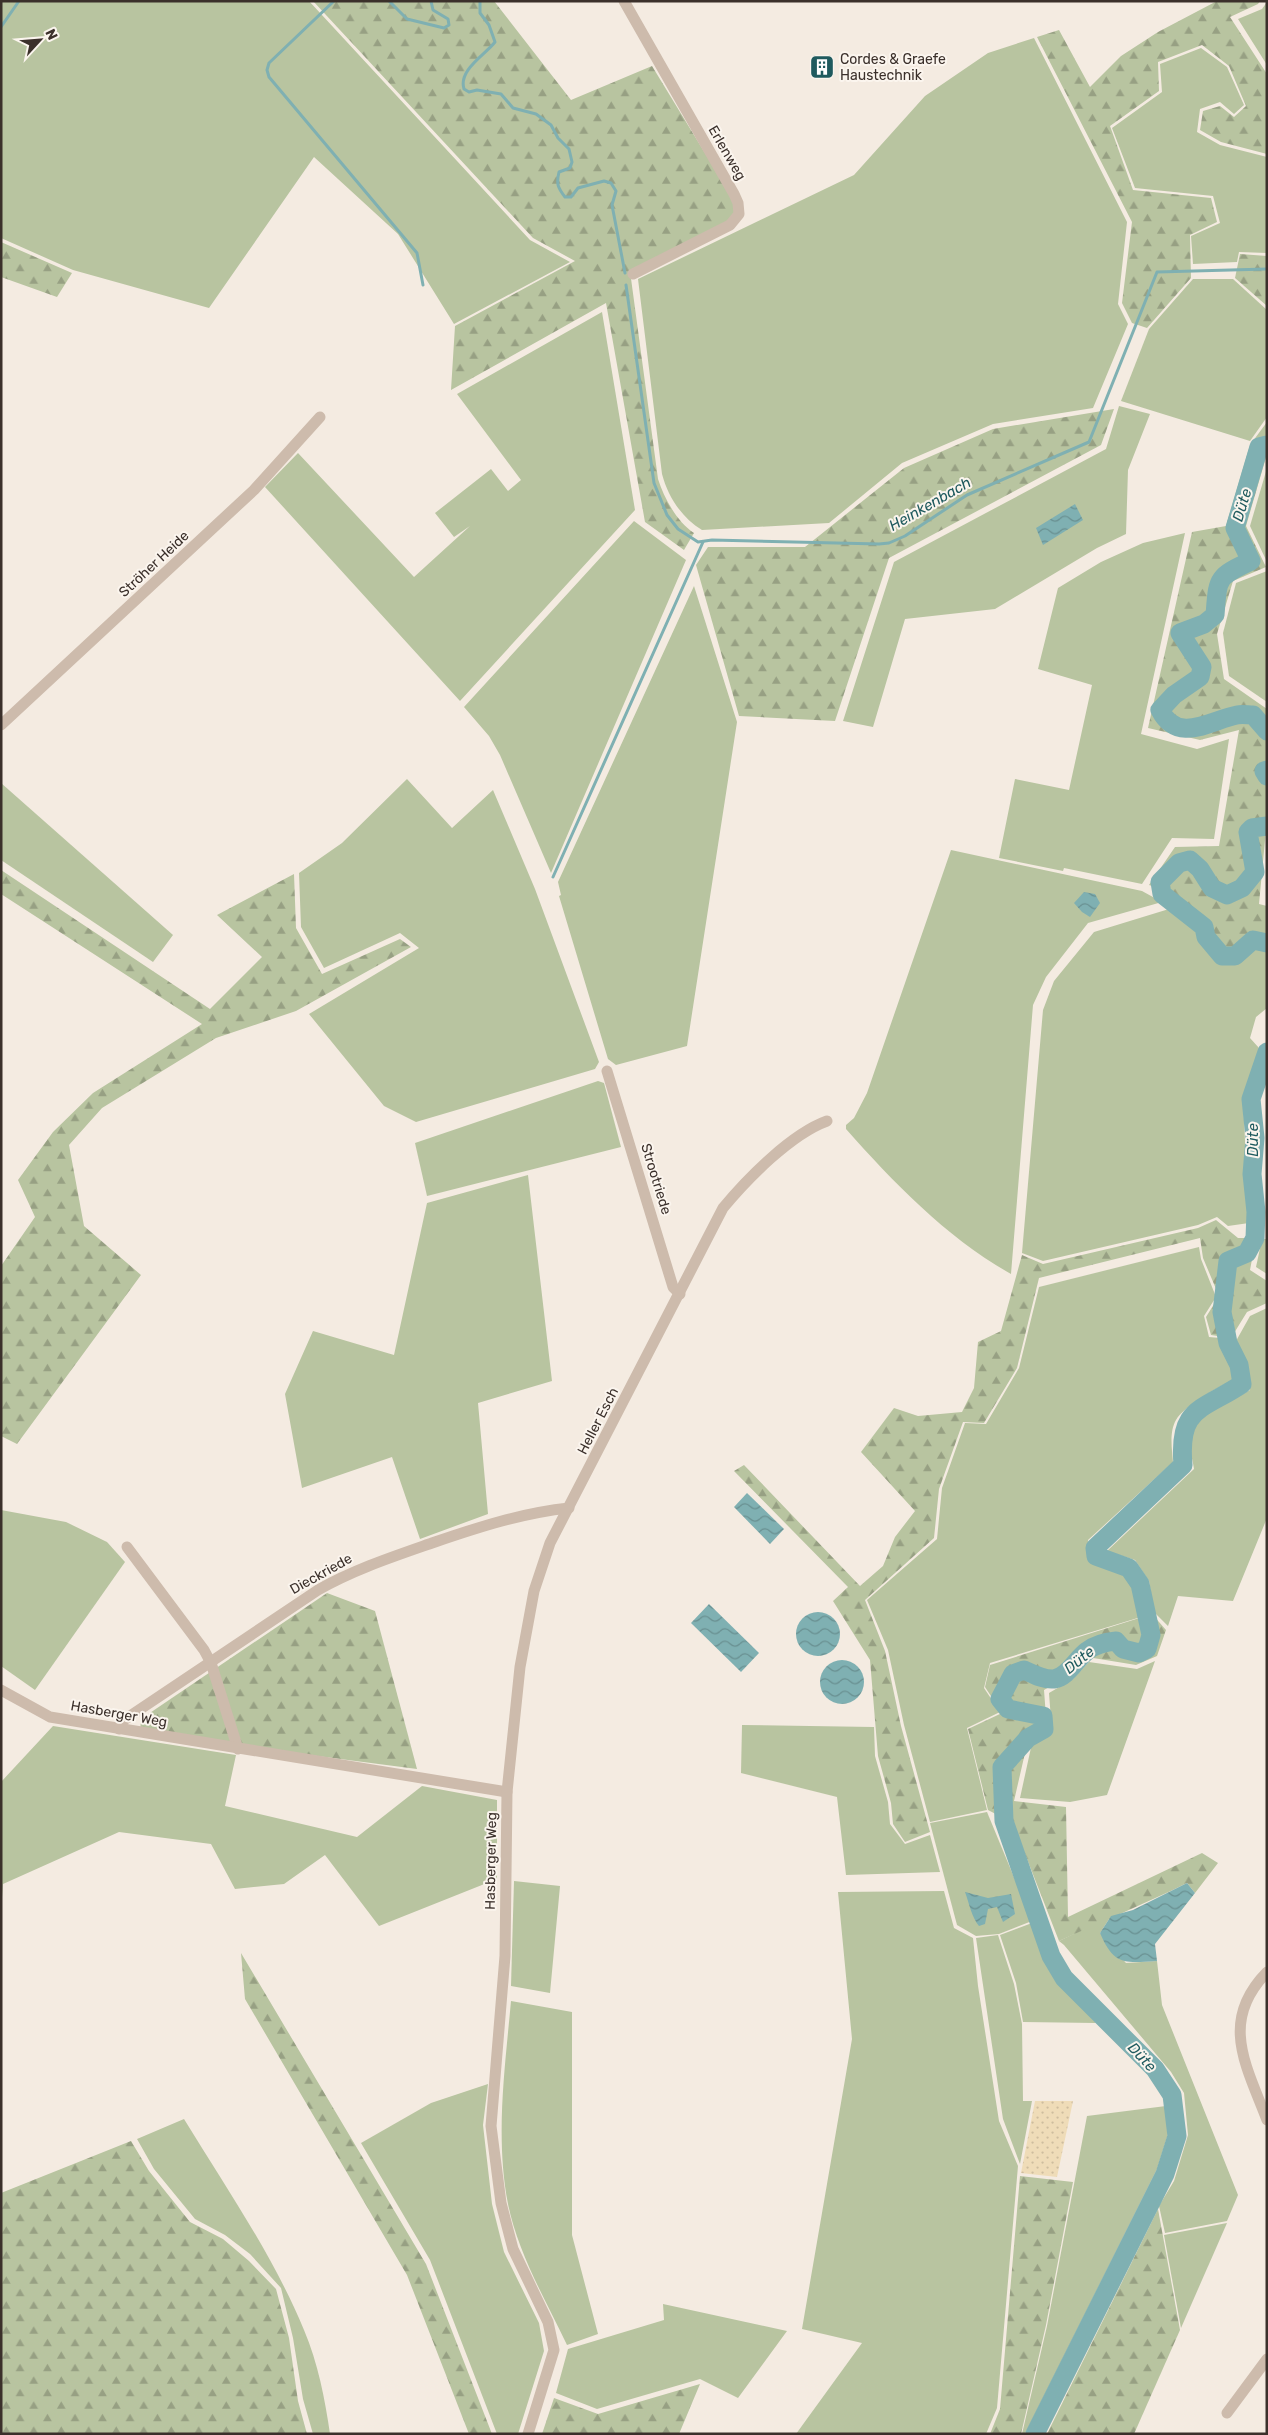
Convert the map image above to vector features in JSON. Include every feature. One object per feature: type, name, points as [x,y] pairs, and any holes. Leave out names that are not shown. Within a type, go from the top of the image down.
[{"type":"street","name":"Erlenweg","points":[[624,1],[734,194],[740,214],[730,226],[633,274]]},
{"type":"street","name":"Ströher Heide","points":[[1,725],[254,490],[320,417]]},
{"type":"street","name":"Strootriede","points":[[607,1071],[673,1287],[680,1294]]},
{"type":"street","name":"Heller Esch","points":[[507,1792],[520,1667],[534,1591],[550,1543],[723,1208],[745,1181],[806,1130],[827,1121]]},
{"type":"street","name":"Dieckriede","points":[[119,1729],[124,1720],[318,1590],[347,1574],[478,1528],[534,1512],[569,1508]]},
{"type":"street","points":[[128,1547],[204,1650],[211,1663],[238,1749]]},
{"type":"street","name":"Hasberger Weg","points":[[1,1690],[50,1717],[507,1792],[505,1956],[492,2126],[501,2202],[513,2249],[548,2322],[554,2350],[528,2434]]},
{"type":"street","points":[[1267,1972],[1252,1987],[1242,2010],[1239,2032],[1242,2054],[1267,2120]]},
{"type":"street","points":[[1227,2413],[1267,2360]]},
{"type":"green space","points":[[1,1],[309,1],[530,240],[570,262],[454,324],[398,234],[314,157],[209,308],[73,270],[1,238]]},
{"type":"green space","points":[[313,1],[494,1],[571,100],[652,66],[736,204],[734,215],[726,222],[630,271],[658,479],[672,509],[682,523],[694,533],[684,550],[645,522],[606,303],[451,390],[455,326],[575,261],[533,238]]},
{"type":"green space","points":[[1217,1],[1260,1],[1258,4],[1230,17],[1267,74],[1267,154],[1221,142],[1200,130],[1203,111],[1220,106],[1234,117],[1246,106],[1229,66],[1202,45],[1158,62],[1159,91],[1110,126],[1133,190],[1211,198],[1217,222],[1190,235],[1191,278],[1147,328],[1132,323],[1122,303],[1132,222],[1037,37],[1059,30],[1090,87],[1121,56],[1158,32]]},
{"type":"green space","points":[[1267,2],[1267,65],[1238,19],[1262,9]]},
{"type":"green space","points":[[1034,38],[1127,222],[1118,304],[1128,324],[1093,408],[993,424],[902,463],[829,523],[702,530],[682,513],[672,499],[662,474],[638,279],[854,175],[925,96],[988,53]]},
{"type":"green space","points":[[1201,48],[1227,67],[1244,105],[1234,114],[1220,102],[1200,109],[1197,132],[1220,145],[1267,157],[1267,253],[1239,252],[1237,262],[1193,264],[1191,236],[1220,223],[1213,196],[1135,188],[1112,128],[1162,92],[1160,64]]},
{"type":"green space","points":[[1,242],[72,273],[57,297],[1,277]]},
{"type":"green space","points":[[1240,254],[1267,256],[1267,306],[1235,278]]},
{"type":"green space","points":[[1193,279],[1233,279],[1267,310],[1267,417],[1250,441],[1121,401],[1149,329]]},
{"type":"green space","points":[[602,312],[635,510],[460,701],[265,487],[298,453],[414,577],[470,526],[454,537],[435,513],[491,469],[508,491],[521,480],[457,394]]},
{"type":"green space","points":[[1119,406],[1150,414],[1128,470],[1126,534],[1097,548],[995,609],[905,619],[873,727],[843,721],[894,562],[1106,449]]},
{"type":"green space","points":[[1114,409],[1101,445],[889,558],[835,721],[739,716],[696,565],[708,547],[805,547],[904,468],[993,429]]},
{"type":"green space","points":[[1267,422],[1267,454],[1246,526],[1266,567],[1233,581],[1217,634],[1224,679],[1267,709],[1267,819],[1259,904],[1267,906],[1267,937],[1253,934],[1234,951],[1224,950],[1212,936],[1212,924],[1168,891],[1149,885],[1175,847],[1219,846],[1239,730],[1200,740],[1148,728],[1192,532],[1226,526],[1250,445]]},
{"type":"green space","points":[[1267,468],[1267,562],[1250,526]]},
{"type":"green space","points":[[634,521],[686,560],[551,873],[500,755],[489,736],[464,707]]},
{"type":"green space","points":[[1185,533],[1141,734],[1197,749],[1229,739],[1214,839],[1172,838],[1142,884],[1064,868],[1063,871],[999,858],[1015,779],[1069,790],[1092,685],[1038,669],[1058,588],[1101,562],[1143,543]]},
{"type":"green space","points":[[1267,571],[1267,702],[1229,676],[1223,633],[1236,583]]},
{"type":"green space","points":[[694,586],[737,722],[687,1046],[616,1065],[608,1059],[559,896],[561,895],[558,882]]},
{"type":"green space","points":[[407,779],[452,828],[493,790],[535,889],[599,1062],[595,1069],[416,1122],[384,1106],[309,1014],[419,948],[400,933],[324,968],[301,927],[299,873],[342,843]]},
{"type":"green space","points":[[1,783],[173,935],[153,962],[1,860]]},
{"type":"green space","points":[[951,850],[1142,891],[1162,902],[1088,923],[1046,977],[1033,1005],[1011,1274],[988,1260],[943,1227],[902,1189],[846,1129],[846,1125],[854,1118],[867,1093]]},
{"type":"green space","points":[[1,870],[210,1009],[262,957],[217,915],[294,874],[296,928],[322,974],[400,939],[411,947],[296,1011],[216,1038],[102,1108],[69,1145],[84,1226],[141,1275],[17,1444],[1,1436],[1,1266],[35,1217],[18,1180],[53,1132],[93,1093],[202,1024],[1,894]]},
{"type":"green space","points":[[1169,909],[1199,930],[1199,939],[1219,963],[1238,963],[1255,947],[1267,950],[1267,1008],[1256,1017],[1250,1038],[1259,1048],[1243,1099],[1249,1223],[1228,1226],[1217,1217],[1198,1225],[1043,1261],[1022,1253],[1043,1010],[1054,981],[1094,932]]},
{"type":"green space","points":[[598,1081],[604,1083],[621,1147],[427,1196],[415,1143]]},
{"type":"green space","points":[[528,1175],[552,1381],[478,1403],[488,1514],[420,1539],[392,1457],[302,1488],[285,1394],[313,1331],[394,1355],[427,1203]]},
{"type":"green space","points":[[1216,1220],[1238,1238],[1256,1238],[1250,1270],[1267,1281],[1267,1303],[1247,1312],[1231,1338],[1211,1335],[1206,1317],[1219,1296],[1203,1258],[1200,1238],[1039,1278],[1017,1368],[984,1423],[963,1422],[939,1489],[934,1538],[865,1600],[885,1651],[901,1726],[930,1832],[905,1842],[893,1824],[891,1803],[878,1756],[870,1660],[833,1601],[848,1587],[734,1471],[744,1465],[860,1586],[883,1566],[895,1537],[915,1511],[861,1452],[894,1408],[918,1416],[962,1412],[974,1388],[978,1342],[1001,1331],[1022,1255],[1043,1264],[1198,1228]]},
{"type":"green space","points":[[1262,1239],[1267,1239],[1267,1274],[1256,1267]]},
{"type":"green space","points":[[1199,1247],[1201,1259],[1216,1297],[1204,1316],[1209,1337],[1220,1338],[1234,1365],[1233,1380],[1202,1397],[1180,1415],[1172,1430],[1173,1462],[1088,1540],[1091,1563],[1115,1571],[1128,1579],[1132,1584],[1141,1617],[990,1663],[984,1688],[1000,1712],[967,1728],[987,1810],[930,1822],[904,1725],[888,1650],[867,1600],[937,1539],[942,1488],[965,1423],[986,1424],[1019,1368],[1039,1287]]},
{"type":"green space","points":[[1267,1308],[1267,1518],[1233,1601],[1178,1596],[1168,1626],[1154,1612],[1149,1581],[1135,1560],[1107,1551],[1194,1469],[1190,1442],[1198,1423],[1213,1410],[1250,1390],[1246,1362],[1236,1341],[1250,1316]]},
{"type":"green space","points":[[1,1510],[66,1522],[107,1542],[125,1562],[35,1690],[1,1666]]},
{"type":"green space","points":[[327,1593],[375,1611],[417,1769],[140,1733],[141,1719]]},
{"type":"green space","points":[[1152,1614],[1166,1630],[1157,1656],[1136,1665],[1087,1657],[1069,1676],[1044,1690],[1047,1730],[1028,1740],[1014,1801],[1066,1807],[1068,1917],[1202,1853],[1218,1863],[1195,1893],[1187,1883],[1059,1941],[1013,1823],[988,1810],[968,1729],[1002,1713],[985,1687],[990,1665]]},
{"type":"green space","points":[[1155,1661],[1107,1795],[1070,1802],[1020,1798],[1032,1743],[1052,1733],[1049,1693],[1073,1679],[1089,1662],[1137,1669]]},
{"type":"green space","points":[[742,1725],[874,1727],[875,1756],[888,1802],[890,1824],[905,1844],[930,1835],[940,1872],[846,1875],[837,1797],[741,1773]]},
{"type":"green space","points":[[53,1726],[236,1755],[225,1806],[357,1837],[422,1786],[497,1800],[497,1879],[379,1926],[325,1855],[284,1884],[235,1889],[211,1844],[119,1832],[3,1884],[1,1911],[1,1782]]},
{"type":"green space","points":[[987,1812],[1032,1921],[999,1934],[976,1936],[957,1925],[930,1823]]},
{"type":"green space","points":[[514,1881],[560,1886],[550,1993],[511,1986]]},
{"type":"green space","points":[[944,1891],[954,1928],[973,1938],[978,1986],[999,2121],[1018,2166],[997,2408],[986,2434],[796,2434],[862,2343],[802,2329],[852,2039],[838,1892]]},
{"type":"green space","points":[[1111,1916],[1100,1933],[1126,1963],[1157,1961],[1162,2005],[1238,2195],[1227,2221],[1165,2233],[1159,2206],[1174,2181],[1188,2135],[1184,2093],[1171,2072],[1059,1941]]},
{"type":"green space","points":[[1032,1923],[1045,1959],[1059,1982],[1096,2023],[1023,2022],[1016,1983],[1000,1935]]},
{"type":"green space","points":[[998,1935],[1014,1984],[1022,2024],[1023,2101],[1032,2101],[1020,2164],[1003,2119],[976,1938]]},
{"type":"green space","points":[[241,1953],[426,2264],[492,2434],[469,2434],[407,2275],[245,1999]]},
{"type":"green space","points":[[511,2001],[572,2012],[572,2235],[598,2334],[567,2345],[525,2258],[508,2204],[502,2153],[502,2102]]},
{"type":"green space","points":[[488,2084],[483,2125],[492,2204],[504,2252],[539,2323],[544,2351],[518,2434],[497,2434],[430,2260],[361,2143],[431,2103]]},
{"type":"green space","points":[[1166,2106],[1168,2134],[1157,2169],[1025,2434],[1022,2434],[1047,2326],[1087,2116]]},
{"type":"green space","points":[[184,2119],[248,2222],[292,2302],[317,2368],[330,2434],[313,2434],[303,2399],[293,2338],[281,2288],[250,2254],[225,2235],[195,2219],[154,2169],[137,2139]]},
{"type":"green space","points":[[131,2141],[149,2171],[190,2222],[223,2239],[249,2261],[276,2289],[289,2338],[298,2401],[307,2434],[1,2434],[1,2193]]},
{"type":"green space","points":[[1020,2176],[1073,2182],[1046,2325],[1021,2434],[990,2434],[1000,2409]]},
{"type":"green space","points":[[1158,2209],[1180,2330],[1134,2434],[1047,2434]]},
{"type":"green space","points":[[1227,2223],[1181,2328],[1164,2235]]},
{"type":"green space","points":[[663,2304],[787,2331],[738,2398],[700,2379],[597,2409],[556,2393],[568,2349],[664,2320]]},
{"type":"green space","points":[[700,2384],[679,2434],[542,2434],[554,2398],[598,2414]]},
{"type":"sand","points":[[1035,2101],[1073,2101],[1057,2177],[1021,2173]]},
{"type":"water","points":[[1075,504],[1083,520],[1043,545],[1036,528]]},
{"type":"water","points":[[1084,892],[1095,894],[1100,903],[1090,917],[1082,912],[1074,903]]},
{"type":"water","points":[[747,1493],[784,1529],[770,1544],[734,1507]]},
{"type":"water","points":[[709,1604],[759,1653],[741,1672],[691,1623]]},
{"type":"water","points":[[822,1612],[834,1618],[839,1625],[839,1643],[834,1650],[827,1655],[814,1656],[806,1653],[799,1646],[796,1630],[799,1622],[806,1615]]},
{"type":"water","points":[[846,1660],[858,1666],[863,1673],[863,1691],[858,1698],[851,1703],[838,1704],[830,1701],[823,1694],[820,1678],[823,1670],[830,1663]]},
{"type":"water","points":[[1187,1883],[1195,1893],[1155,1944],[1157,1961],[1129,1962],[1116,1957],[1110,1952],[1100,1933],[1111,1916],[1133,1910]]},
{"type":"water","points":[[965,1892],[988,1898],[1011,1894],[1015,1914],[1003,1922],[997,1907],[988,1909],[985,1924],[979,1926]]},
{"type":"waterway","points":[[1,27],[19,1]]},
{"type":"waterway","points":[[334,1],[269,63],[267,70],[269,77],[417,253],[423,285]]},
{"type":"waterway","name":"Heinkenbach","points":[[389,1],[407,19],[444,28],[449,25],[448,19],[433,10],[431,1]]},
{"type":"waterway","name":"Heinkenbach","points":[[480,1],[480,13],[489,25],[495,42],[473,63],[465,75],[464,89],[469,92],[477,90],[501,94],[513,108],[536,114],[551,125],[558,138],[569,149],[572,162],[570,168],[559,172],[558,176],[558,186],[565,197],[571,197],[578,188],[604,181],[611,183],[616,191],[612,205],[625,273]]},
{"type":"waterway","name":"Heinkenbach","points":[[626,285],[654,483],[667,515],[678,529],[698,542],[712,540],[879,544],[889,543],[905,536],[967,495],[1089,442],[1157,272],[1267,269]]},
{"type":"waterway","name":"Düte","points":[[1267,445],[1259,447],[1235,528],[1251,561],[1231,571],[1221,580],[1218,586],[1215,615],[1204,624],[1180,633],[1202,667],[1200,677],[1174,695],[1160,710],[1167,720],[1176,726],[1185,728],[1196,728],[1237,715],[1253,715],[1267,731]]},
{"type":"waterway","points":[[553,877],[703,542]]},
{"type":"waterway","name":"Düte","points":[[1267,770],[1264,771],[1267,776]]},
{"type":"waterway","name":"Düte","points":[[1267,826],[1252,828],[1248,832],[1255,872],[1242,888],[1227,895],[1212,888],[1200,869],[1190,860],[1179,863],[1160,882],[1162,894],[1204,927],[1206,937],[1222,956],[1235,956],[1253,940],[1267,943]]},
{"type":"waterway","name":"Düte","points":[[1035,2434],[1165,2174],[1177,2136],[1172,2095],[1155,2069],[1064,1978],[1051,1956],[1004,1821],[1002,1767],[1028,1738],[1044,1729],[1043,1716],[1008,1709],[1000,1699],[1013,1674],[1024,1670],[1046,1679],[1054,1679],[1064,1675],[1083,1654],[1101,1644],[1116,1641],[1123,1649],[1139,1653],[1147,1649],[1151,1635],[1140,1584],[1129,1568],[1096,1556],[1095,1548],[1183,1465],[1182,1446],[1184,1432],[1195,1413],[1242,1384],[1239,1365],[1228,1343],[1222,1312],[1228,1261],[1247,1253],[1255,1238],[1256,1212],[1252,1174],[1255,1138],[1251,1099],[1267,1052]]},
{"type":"place","name":"Cordes & Graefe Haustechnik","points":[[822,67]]}]
